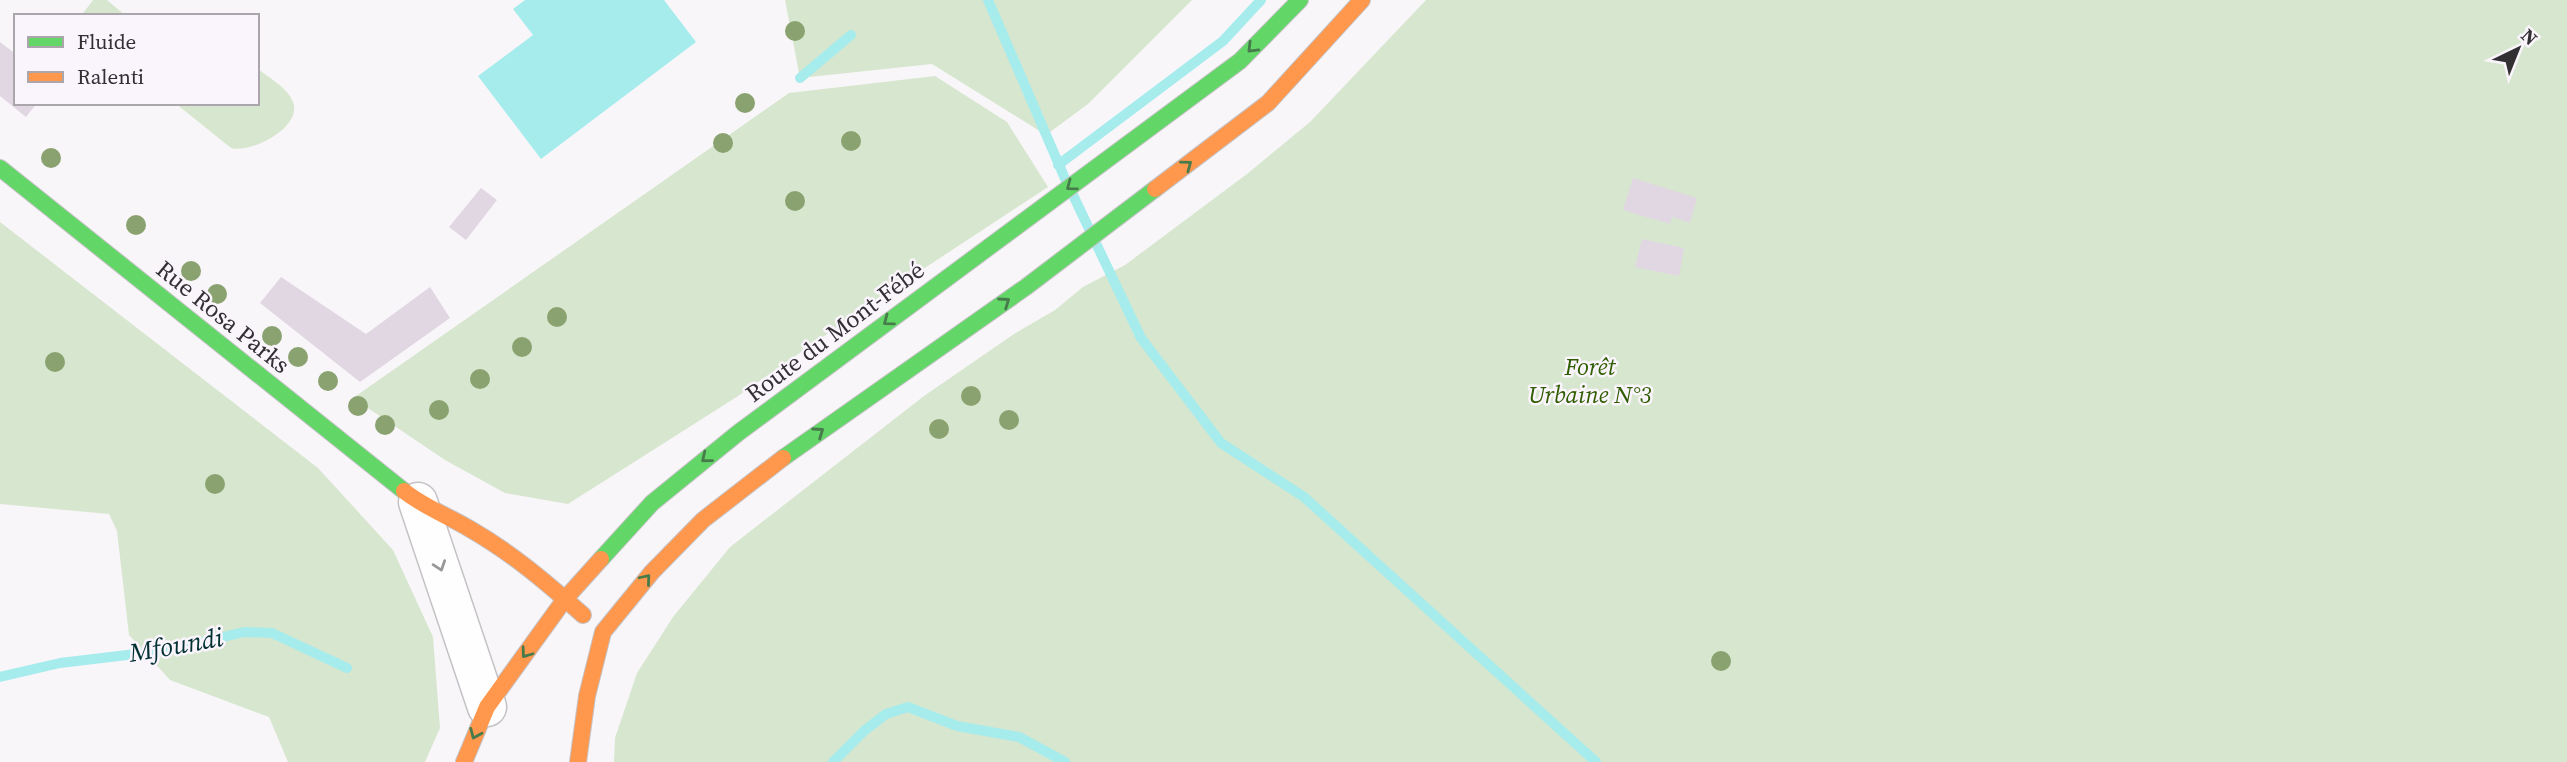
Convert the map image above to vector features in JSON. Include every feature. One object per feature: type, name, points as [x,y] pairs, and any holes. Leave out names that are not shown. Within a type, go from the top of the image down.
[{"type":"street","name":"Route du Mont-Fébé","points":[[464,762],[487,707],[565,599],[652,503],[737,433],[1240,61],[1300,0]]},
{"type":"street","points":[[578,762],[587,696],[603,632],[652,572],[703,520],[775,463],[1026,287],[1268,103],[1362,0]]},
{"type":"street","name":"Rue Rosa Parks","points":[[0,168],[418,502],[525,564],[603,632]]},
{"type":"street","points":[[418,502],[487,707]]},
{"type":"green space","points":[[93,0],[107,0],[124,14],[82,14]]},
{"type":"green space","points":[[785,0],[1192,0],[1088,104],[1046,135],[932,64],[800,78]]},
{"type":"green space","name":"Forêt Urbaine N°3","points":[[1426,0],[2567,0],[2567,762],[614,762],[615,738],[637,673],[673,617],[730,547],[924,396],[1014,334],[1055,310],[1083,287],[1125,265],[1247,174],[1310,122]]},
{"type":"green space","points":[[259,70],[287,92],[293,102],[294,111],[290,121],[273,137],[251,147],[231,148],[177,105],[259,105]]},
{"type":"green space","points":[[935,76],[1007,122],[1048,187],[876,300],[735,398],[568,504],[505,493],[445,460],[353,398],[789,93]]},
{"type":"green space","points":[[0,222],[318,468],[393,550],[433,637],[440,728],[425,762],[288,762],[269,717],[170,680],[129,635],[117,531],[109,514],[0,504]]},
{"type":"water","points":[[525,0],[664,0],[696,42],[541,159],[478,76],[533,35],[513,9]]},
{"type":"building","points":[[0,42],[14,52],[14,105],[35,105],[26,117],[0,96]]},
{"type":"building","points":[[1633,178],[1697,198],[1690,223],[1672,217],[1670,224],[1623,210]]},
{"type":"building","points":[[481,188],[497,200],[466,240],[449,227]]},
{"type":"building","points":[[1642,239],[1684,248],[1679,276],[1635,267]]},
{"type":"building","points":[[281,277],[366,334],[430,287],[450,318],[360,382],[260,303]]},
{"type":"waterway","points":[[988,0],[1066,181]]},
{"type":"waterway","points":[[1058,165],[1223,41],[1261,0]]},
{"type":"waterway","points":[[800,78],[851,35]]},
{"type":"waterway","points":[[1073,195],[1141,338],[1221,443],[1304,497],[1596,762]]},
{"type":"waterway","name":"Mfoundi","points":[[0,677],[60,663],[169,650],[244,632],[272,633],[347,668]]},
{"type":"waterway","points":[[833,762],[864,731],[886,714],[908,707],[957,726],[1019,737],[1065,762]]},
{"type":"traffic: fast","points":[[601,559],[652,503],[738,433],[1240,61],[1300,0]]},
{"type":"traffic: fast","points":[[0,168],[404,491]]},
{"type":"traffic: fast","points":[[783,458],[1026,287],[1155,189]]},
{"type":"traffic: slow","points":[[1155,189],[1268,103],[1362,0]]},
{"type":"traffic: slow","points":[[578,762],[587,696],[603,632],[652,572],[703,520],[783,458]]},
{"type":"traffic: slow","points":[[404,491],[515,558],[583,615]]},
{"type":"traffic: slow","points":[[464,762],[487,707],[565,599],[601,559]]}]
